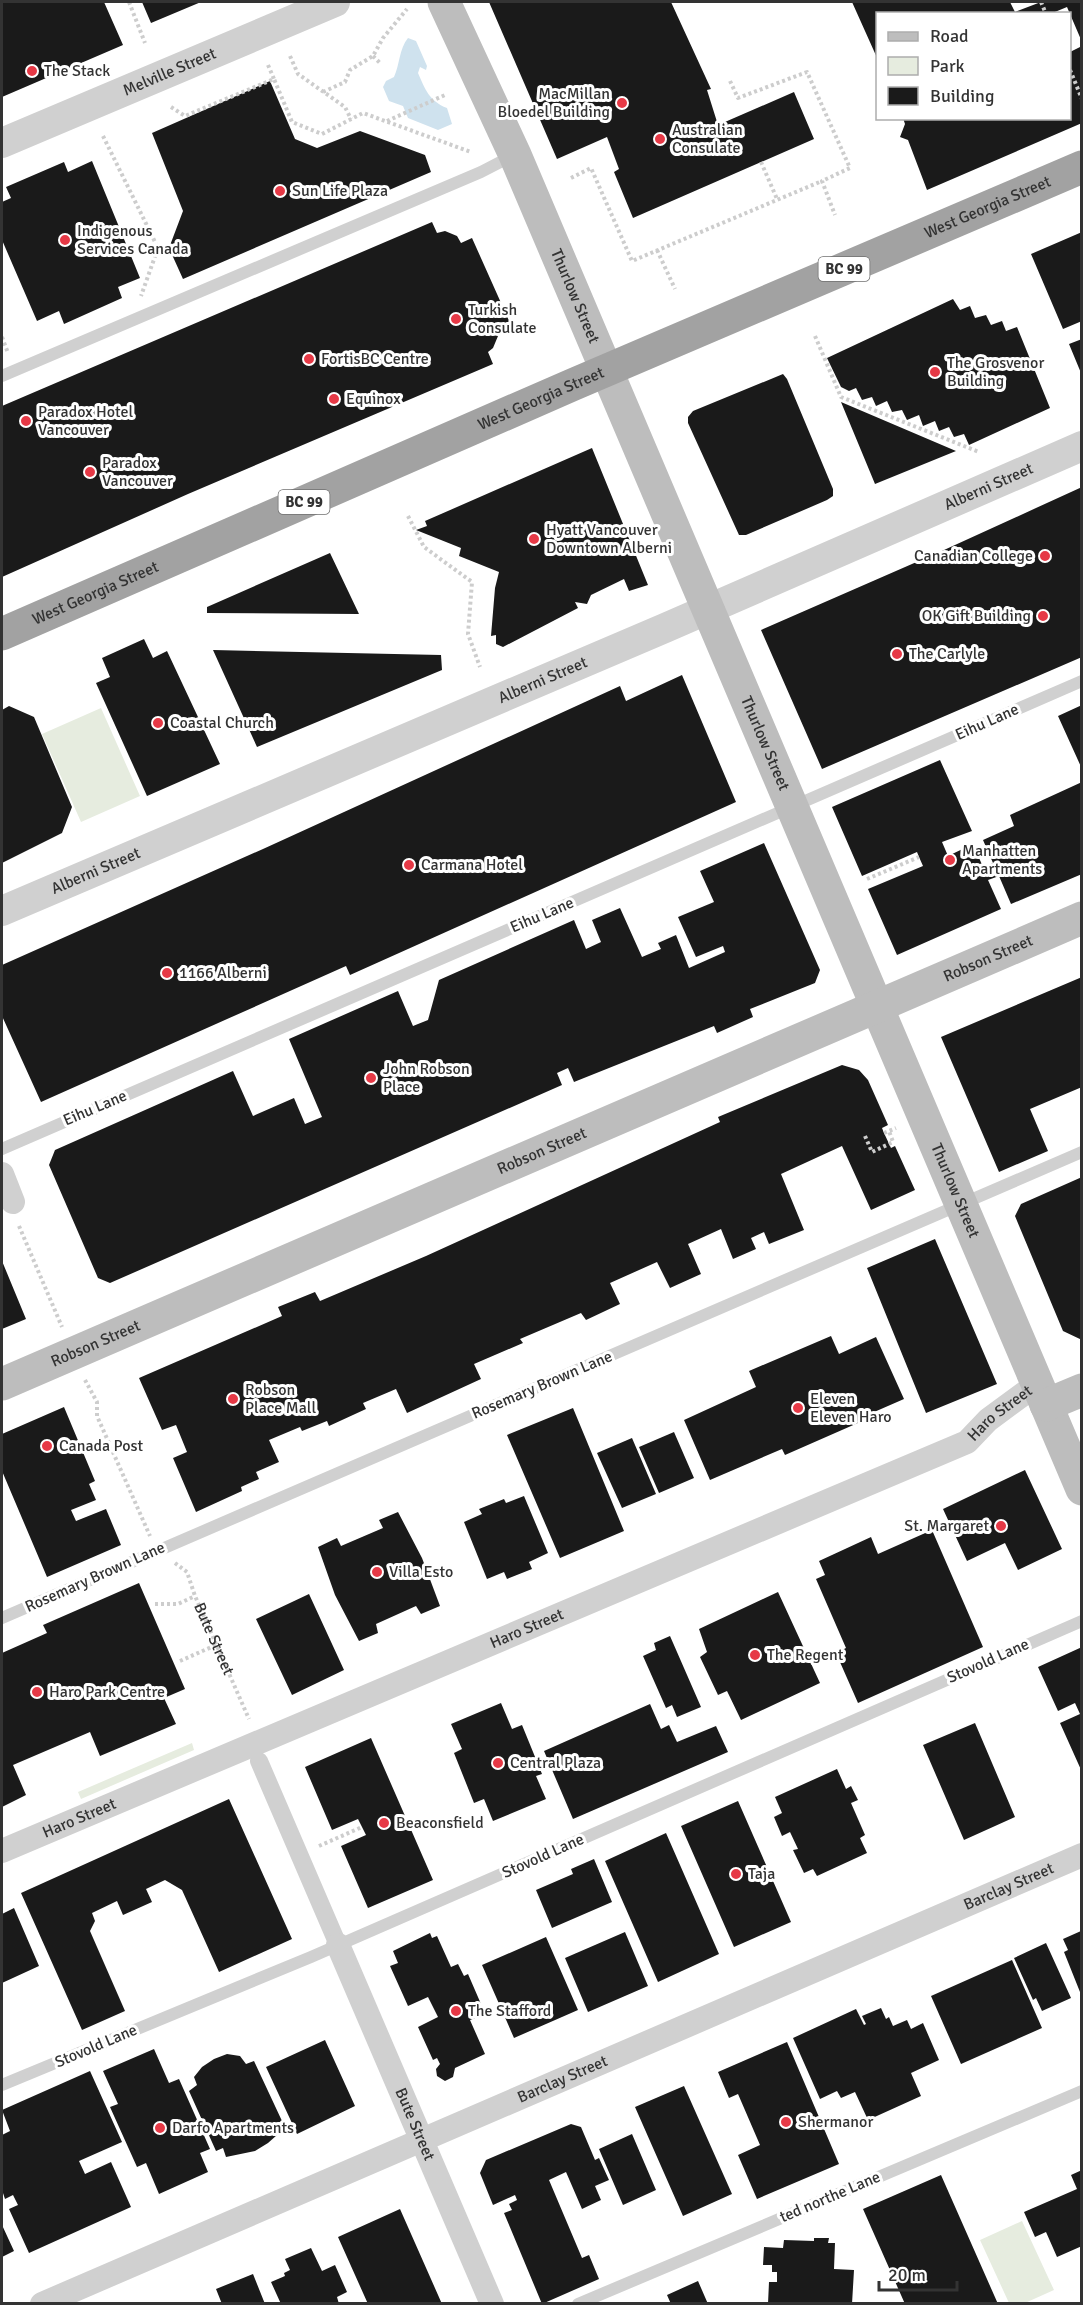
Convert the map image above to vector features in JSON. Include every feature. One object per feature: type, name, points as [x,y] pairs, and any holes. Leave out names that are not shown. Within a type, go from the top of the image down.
[{"type":"highway","name":"West Georgia Street","points":[[2,634],[1082,167]]},
{"type":"main road","name":"Thurlow Street","points":[[444,2],[515,155],[790,807],[962,1204],[1082,1489]]},
{"type":"main road","name":"Robson Street","points":[[2,1384],[1082,918]]},
{"type":"main road","name":"Haro Street","points":[[1041,1394],[1082,1390]]},
{"type":"street","name":"Melville Street","points":[[2,143],[335,2]]},
{"type":"street","name":"Alberni Street","points":[[2,911],[708,610],[1082,446]]},
{"type":"street","points":[[2,1174],[13,1202]]},
{"type":"street","name":"Haro Street","points":[[2,1851],[967,1442],[988,1420],[1041,1394]]},
{"type":"street","name":"Bute Street","points":[[259,1761],[492,2304]]},
{"type":"street","name":"Barclay Street","points":[[42,2304],[1082,1855]]},
{"type":"lane","points":[[2,376],[476,175],[515,155]]},
{"type":"lane","name":"Eihu Lane","points":[[2,1149],[1082,681]]},
{"type":"lane","name":"Rosemary Brown Lane","points":[[2,1618],[1082,1152]]},
{"type":"lane","name":"Stovold Lane","points":[[2,2085],[1082,1621]]},
{"type":"lane","name":"ted northe Lane","points":[[578,2304],[1082,2091]]},
{"type":"path","points":[[129,2],[145,43]]},
{"type":"path","points":[[323,92],[345,82],[350,70],[373,56],[383,38],[407,9]]},
{"type":"path","points":[[290,56],[298,74],[345,107],[351,119]]},
{"type":"path","points":[[373,56],[381,64]]},
{"type":"path","points":[[268,65],[292,122],[322,134],[363,113],[471,152]]},
{"type":"path","points":[[571,178],[591,168],[632,261],[850,168],[807,72],[738,98],[730,81]]},
{"type":"path","points":[[1071,72],[1082,99]]},
{"type":"path","points":[[171,107],[185,116],[274,79]]},
{"type":"path","points":[[387,122],[445,95]]},
{"type":"path","points":[[103,136],[158,248],[140,298],[147,313]]},
{"type":"path","points":[[761,162],[777,200]]},
{"type":"path","points":[[822,181],[834,215]]},
{"type":"path","points":[[657,250],[675,289]]},
{"type":"path","points":[[815,336],[841,397],[979,452]]},
{"type":"path","points":[[408,516],[424,548],[472,582],[468,634],[480,667]]},
{"type":"path","points":[[867,879],[919,857]]},
{"type":"path","points":[[865,1136],[872,1152],[893,1142],[886,1132],[896,1128]]},
{"type":"path","points":[[13,1202],[17,1222],[66,1334]]},
{"type":"path","points":[[83,1374],[97,1402],[97,1416],[149,1534]]},
{"type":"path","name":"Bute Street","points":[[173,1562],[187,1572],[195,1596],[249,1719]]},
{"type":"path","points":[[155,1604],[178,1604],[195,1596]]},
{"type":"path","points":[[180,1661],[216,1645]]},
{"type":"path","points":[[300,1855],[362,1827]]},
{"type":"green space","points":[[101,708],[140,796],[81,822],[42,734]]},
{"type":"green space","points":[[192,1743],[194,1750],[81,1799],[78,1792]]},
{"type":"green space","points":[[1022,2221],[1054,2290],[1025,2303],[1009,2303],[980,2240]]},
{"type":"water","points":[[408,38],[416,41],[427,66],[426,70],[420,67],[418,73],[426,89],[436,102],[447,108],[452,124],[438,130],[408,118],[403,106],[389,101],[383,87],[386,81],[394,77]]},
{"type":"building","name":"The Stack","points":[[2,2],[104,2],[123,45],[2,97]]},
{"type":"building","points":[[142,2],[201,2],[151,23]]},
{"type":"building","name":"MacMillan Bloedel Building","points":[[489,2],[671,2],[711,89],[707,90],[718,125],[794,92],[814,139],[633,218],[614,172],[619,169],[607,137],[557,159]]},
{"type":"building","points":[[852,2],[1010,2],[1015,12],[876,12],[876,56]]},
{"type":"building","points":[[1041,2],[1082,2],[1082,42],[1067,7],[1055,12],[1015,12]]},
{"type":"building","points":[[1082,46],[1082,123],[927,190],[908,140],[900,137],[905,124],[904,120],[1071,120],[1071,52]]},
{"type":"building","name":"Sun Life Plaza","points":[[270,81],[295,139],[317,148],[360,131],[425,155],[431,172],[183,279],[169,248],[183,211],[152,133]]},
{"type":"building","points":[[92,161],[140,278],[118,287],[122,298],[64,324],[59,311],[37,321],[2,240],[2,202],[11,198],[6,187],[64,162],[68,172]]},
{"type":"building","name":"FortisBC Centre","points":[[432,222],[437,233],[445,231],[457,236],[461,243],[472,238],[510,323],[498,328],[498,336],[493,348],[488,352],[493,364],[188,494],[2,577],[2,406]]},
{"type":"building","points":[[1082,232],[1082,321],[1063,329],[1031,254]]},
{"type":"building","name":"The Grosvenor Building","points":[[953,299],[960,310],[970,306],[975,318],[986,315],[991,325],[1002,321],[1006,331],[1017,327],[1050,408],[969,445],[964,434],[954,437],[949,427],[939,431],[935,421],[923,426],[919,415],[907,420],[902,410],[892,412],[887,401],[876,406],[872,397],[862,400],[856,388],[849,391],[841,387],[827,358]]},
{"type":"building","points":[[1082,339],[1082,373],[1081,373],[1069,344]]},
{"type":"building","points":[[783,374],[833,489],[833,496],[746,535],[739,535],[688,423],[688,417],[693,411]]},
{"type":"building","points":[[841,402],[956,451],[875,484]]},
{"type":"building","name":"Hyatt Vancouver Downtown Alberni","points":[[592,448],[648,585],[629,591],[624,579],[591,595],[587,604],[575,602],[578,608],[503,647],[496,644],[496,635],[491,636],[495,588],[499,572],[459,556],[461,548],[416,530],[427,526],[425,521]]},
{"type":"building","name":"The Carlyle","points":[[1082,487],[1082,657],[822,769],[761,630]]},
{"type":"building","points":[[330,553],[359,614],[207,613],[207,607]]},
{"type":"building","name":"Coastal Church","points":[[144,639],[153,658],[167,651],[220,764],[147,796],[96,683],[110,677],[102,658]]},
{"type":"building","points":[[213,650],[441,655],[442,670],[257,747]]},
{"type":"building","points":[[682,675],[736,802],[350,975],[346,966],[41,1102],[2,1016],[2,965],[620,686],[626,701]]},
{"type":"building","points":[[1082,705],[1082,769],[1058,716]]},
{"type":"building","points":[[9,706],[34,717],[72,807],[62,833],[2,863],[2,710]]},
{"type":"building","name":"Manhatten Apartments","points":[[940,760],[972,831],[942,842],[948,856],[973,844],[983,867],[993,863],[983,840],[1014,826],[1010,815],[1082,782],[1082,874],[1011,904],[999,876],[988,880],[1001,909],[897,955],[868,889],[923,866],[917,852],[862,876],[832,807]]},
{"type":"building","points":[[764,843],[820,970],[815,983],[750,1009],[753,1017],[717,1033],[714,1026],[574,1082],[568,1068],[557,1073],[562,1085],[110,1283],[98,1278],[49,1165],[55,1150],[233,1071],[253,1116],[294,1098],[305,1124],[322,1117],[289,1039],[398,991],[413,1026],[428,1020],[439,980],[574,920],[586,949],[601,942],[592,920],[620,908],[642,957],[661,949],[658,943],[676,935],[689,968],[725,952],[723,946],[696,957],[678,917],[714,902],[700,871]]},
{"type":"building","points":[[1082,977],[1082,1087],[1030,1109],[1048,1151],[999,1172],[941,1037]]},
{"type":"building","points":[[842,1065],[859,1070],[868,1080],[888,1125],[882,1128],[884,1133],[891,1148],[895,1146],[915,1190],[871,1210],[842,1146],[781,1174],[804,1230],[769,1244],[764,1232],[751,1238],[756,1249],[733,1259],[721,1229],[688,1244],[701,1274],[670,1288],[657,1262],[610,1283],[620,1304],[586,1320],[581,1313],[520,1339],[523,1343],[474,1364],[481,1379],[407,1413],[396,1389],[363,1403],[366,1409],[329,1426],[327,1421],[302,1431],[300,1427],[269,1440],[279,1462],[256,1472],[259,1479],[241,1487],[242,1491],[196,1512],[173,1458],[187,1452],[176,1425],[162,1430],[139,1378],[282,1316],[278,1307],[315,1292],[320,1301],[426,1256],[720,1122],[718,1117]]},
{"type":"building","points":[[1082,1177],[1082,1340],[1063,1331],[1015,1216],[1021,1204]]},
{"type":"building","points":[[935,1239],[997,1384],[926,1413],[867,1268]]},
{"type":"building","points":[[2,1261],[26,1319],[2,1329]]},
{"type":"building","name":"Eleven Eleven Haro","points":[[831,1336],[839,1354],[876,1337],[904,1399],[865,1416],[867,1419],[785,1455],[782,1449],[710,1480],[684,1420],[756,1387],[749,1371]]},
{"type":"building","points":[[64,1407],[95,1481],[89,1484],[96,1500],[71,1510],[76,1521],[106,1509],[121,1545],[47,1577],[2,1471],[2,1434]]},
{"type":"building","points":[[573,1408],[624,1531],[560,1558],[507,1435]]},
{"type":"building","points":[[674,1432],[694,1478],[659,1493],[639,1447]]},
{"type":"building","points":[[632,1438],[656,1494],[622,1508],[597,1453]]},
{"type":"building","name":"St. Margaret","points":[[1025,1470],[1062,1549],[1018,1570],[1005,1543],[967,1561],[943,1509]]},
{"type":"building","points":[[524,1496],[548,1553],[529,1562],[532,1569],[507,1579],[504,1572],[487,1579],[464,1522],[482,1514],[479,1509],[504,1499],[506,1503]]},
{"type":"building","name":"Villa Esto","points":[[398,1512],[422,1558],[440,1606],[421,1614],[416,1606],[376,1624],[378,1633],[359,1641],[335,1595],[318,1547],[337,1538],[341,1546],[383,1528],[379,1520]]},
{"type":"building","points":[[932,1530],[983,1647],[858,1703],[836,1653],[846,1648],[816,1579],[825,1575],[819,1561],[871,1537],[878,1554]]},
{"type":"building","points":[[139,1583],[185,1689],[164,1698],[176,1724],[100,1756],[90,1732],[13,1765],[26,1795],[2,1807],[2,1653],[47,1633],[43,1625]]},
{"type":"building","name":"The Regent","points":[[778,1592],[820,1683],[741,1720],[727,1691],[718,1695],[700,1657],[707,1652],[699,1629]]},
{"type":"building","points":[[309,1594],[344,1670],[292,1695],[256,1619]]},
{"type":"building","points":[[670,1636],[701,1707],[677,1717],[672,1705],[666,1708],[643,1656],[656,1650],[654,1643]]},
{"type":"building","points":[[1082,1647],[1082,1772],[1060,1723],[1080,1714],[1075,1703],[1058,1711],[1038,1667]]},
{"type":"building","name":"Central Plaza","points":[[501,1703],[512,1729],[522,1725],[542,1774],[536,1776],[546,1799],[493,1821],[484,1799],[474,1803],[454,1753],[462,1749],[451,1724]]},
{"type":"building","points":[[650,1704],[661,1729],[669,1725],[677,1742],[716,1726],[728,1752],[573,1819],[544,1751]]},
{"type":"building","points":[[975,1723],[1015,1817],[964,1840],[923,1745]]},
{"type":"building","name":"Beaconsfield","points":[[371,1738],[433,1880],[368,1908],[341,1846],[366,1835],[358,1819],[332,1830],[305,1767]]},
{"type":"building","points":[[837,1769],[846,1789],[851,1786],[858,1800],[851,1803],[865,1835],[860,1838],[867,1853],[817,1876],[813,1869],[804,1873],[793,1850],[798,1849],[790,1832],[782,1836],[774,1817],[782,1813],[775,1797]]},
{"type":"building","points":[[229,1799],[292,1939],[219,1972],[182,1890],[165,1880],[146,1889],[152,1902],[123,1915],[117,1901],[92,1913],[95,1921],[90,1931],[125,2011],[82,2030],[21,1893]]},
{"type":"building","name":"Taja","points":[[738,1801],[791,1922],[734,1947],[681,1826]]},
{"type":"building","points":[[666,1833],[719,1954],[658,1982],[605,1861]]},
{"type":"building","points":[[594,1859],[612,1902],[552,1928],[536,1890],[573,1874],[571,1869]]},
{"type":"building","points":[[14,1908],[39,1966],[2,1983],[2,1914]]},
{"type":"building","points":[[1081,1931],[1082,1997],[1064,1952],[1068,1950],[1063,1939]]},
{"type":"building","points":[[625,1932],[648,1986],[588,2012],[565,1958]]},
{"type":"building","name":"The Stafford","points":[[430,1933],[432,1938],[437,1936],[451,1967],[458,1964],[464,1976],[468,1974],[481,2004],[475,2006],[480,2016],[470,2020],[485,2054],[455,2068],[453,2077],[445,2081],[437,2076],[436,2069],[440,2064],[437,2058],[433,2060],[418,2027],[438,2017],[428,1997],[408,2006],[390,1966],[398,1963],[393,1951]]},
{"type":"building","points":[[546,1937],[578,2010],[514,2038],[482,1965]]},
{"type":"building","points":[[1046,1943],[1071,1998],[1042,2011],[1036,1998],[1033,2000],[1014,1958]]},
{"type":"building","points":[[1012,1960],[1042,2028],[961,2064],[931,1996]]},
{"type":"building","points":[[881,2008],[886,2019],[889,2017],[893,2026],[907,2020],[911,2029],[923,2023],[939,2060],[911,2073],[921,2096],[868,2120],[855,2092],[841,2098],[837,2091],[820,2099],[793,2038],[856,2009],[864,2025],[866,2024],[862,2016]]},
{"type":"building","points":[[325,2040],[355,2106],[297,2134],[266,2067]]},
{"type":"building","name":"Shermanor","points":[[787,2042],[839,2164],[757,2199],[738,2155],[760,2145],[738,2094],[729,2098],[718,2072]]},
{"type":"building","name":"Darfo Apartments","points":[[154,2049],[169,2083],[179,2079],[210,2149],[200,2153],[208,2172],[159,2194],[146,2163],[137,2167],[110,2107],[118,2104],[103,2071]]},
{"type":"building","points":[[227,2054],[240,2056],[246,2064],[254,2061],[282,2121],[273,2125],[277,2135],[268,2143],[255,2151],[226,2157],[223,2148],[216,2151],[189,2091],[197,2085],[194,2077],[202,2067]]},
{"type":"building","points":[[90,2071],[122,2142],[79,2161],[85,2174],[111,2162],[131,2207],[29,2253],[9,2209],[18,2205],[13,2195],[5,2199],[2,2190],[2,2135],[10,2131],[2,2110]]},
{"type":"building","points":[[684,2086],[732,2194],[683,2216],[635,2107]]},
{"type":"building","points":[[571,2124],[581,2127],[595,2160],[599,2158],[609,2180],[595,2186],[601,2200],[582,2209],[566,2172],[549,2180],[582,2258],[589,2255],[599,2279],[542,2304],[504,2213],[512,2210],[509,2204],[517,2200],[515,2195],[493,2205],[480,2173],[486,2160]]},
{"type":"building","points":[[632,2134],[656,2190],[623,2205],[599,2149]]},
{"type":"building","points":[[1082,2170],[1082,2246],[1057,2257],[1046,2232],[1035,2237],[1024,2212],[1077,2189],[1071,2175]]},
{"type":"building","points":[[941,2175],[998,2304],[905,2304],[863,2209]]},
{"type":"building","points":[[400,2209],[442,2304],[368,2304],[338,2237]]},
{"type":"building","points":[[2,2225],[14,2251],[2,2257]]},
{"type":"building","points":[[814,2238],[829,2238],[828,2243],[835,2243],[834,2269],[854,2270],[852,2304],[768,2304],[769,2282],[777,2282],[777,2272],[772,2272],[772,2265],[763,2265],[764,2247],[783,2248],[784,2240],[814,2241]]},
{"type":"building","points":[[311,2248],[322,2271],[335,2265],[347,2292],[337,2297],[339,2304],[281,2304],[271,2282],[285,2276],[284,2273],[290,2270],[285,2259]]},
{"type":"building","points":[[253,2274],[265,2304],[222,2304],[216,2289]]},
{"type":"building","points":[[698,2281],[708,2304],[671,2304],[667,2295]]},
{"type":"place","name":"The Stack","points":[[32,71]]},
{"type":"place","name":"MacMillan Bloedel Building","points":[[622,103]]},
{"type":"place","name":"Australian Consulate","points":[[660,139]]},
{"type":"place","name":"Sun Life Plaza","points":[[280,191]]},
{"type":"place","name":"Indigenous Services Canada","points":[[65,240]]},
{"type":"place","name":"Turkish Consulate","points":[[456,319]]},
{"type":"place","name":"FortisBC Centre","points":[[309,359]]},
{"type":"place","name":"The Grosvenor Building","points":[[935,372]]},
{"type":"place","name":"Equinox","points":[[334,399]]},
{"type":"place","name":"Paradox Hotel Vancouver","points":[[26,421]]},
{"type":"place","name":"Paradox Vancouver","points":[[90,472]]},
{"type":"place","name":"Hyatt Vancouver Downtown Alberni","points":[[534,539]]},
{"type":"place","name":"Canadian College","points":[[1045,556]]},
{"type":"place","name":"OK Gift Building","points":[[1043,616]]},
{"type":"place","name":"The Carlyle","points":[[897,654]]},
{"type":"place","name":"Coastal Church","points":[[158,723]]},
{"type":"place","name":"Manhatten Apartments","points":[[950,860]]},
{"type":"place","name":"Carmana Hotel","points":[[409,865]]},
{"type":"place","name":"1166 Alberni","points":[[167,973]]},
{"type":"place","name":"John Robson Place","points":[[371,1078]]},
{"type":"place","name":"Robson Place Mall","points":[[233,1399]]},
{"type":"place","name":"Eleven Eleven Haro","points":[[798,1408]]},
{"type":"place","name":"Canada Post","points":[[47,1446]]},
{"type":"place","name":"St. Margaret","points":[[1001,1526]]},
{"type":"place","name":"Villa Esto","points":[[377,1572]]},
{"type":"place","name":"The Regent","points":[[755,1655]]},
{"type":"place","name":"Haro Park Centre","points":[[37,1692]]},
{"type":"place","name":"Central Plaza","points":[[498,1763]]},
{"type":"place","name":"Beaconsfield","points":[[384,1823]]},
{"type":"place","name":"Taja","points":[[736,1874]]},
{"type":"place","name":"The Stafford","points":[[456,2011]]},
{"type":"place","name":"Shermanor","points":[[786,2122]]},
{"type":"place","name":"Darfo Apartments","points":[[160,2128]]}]
